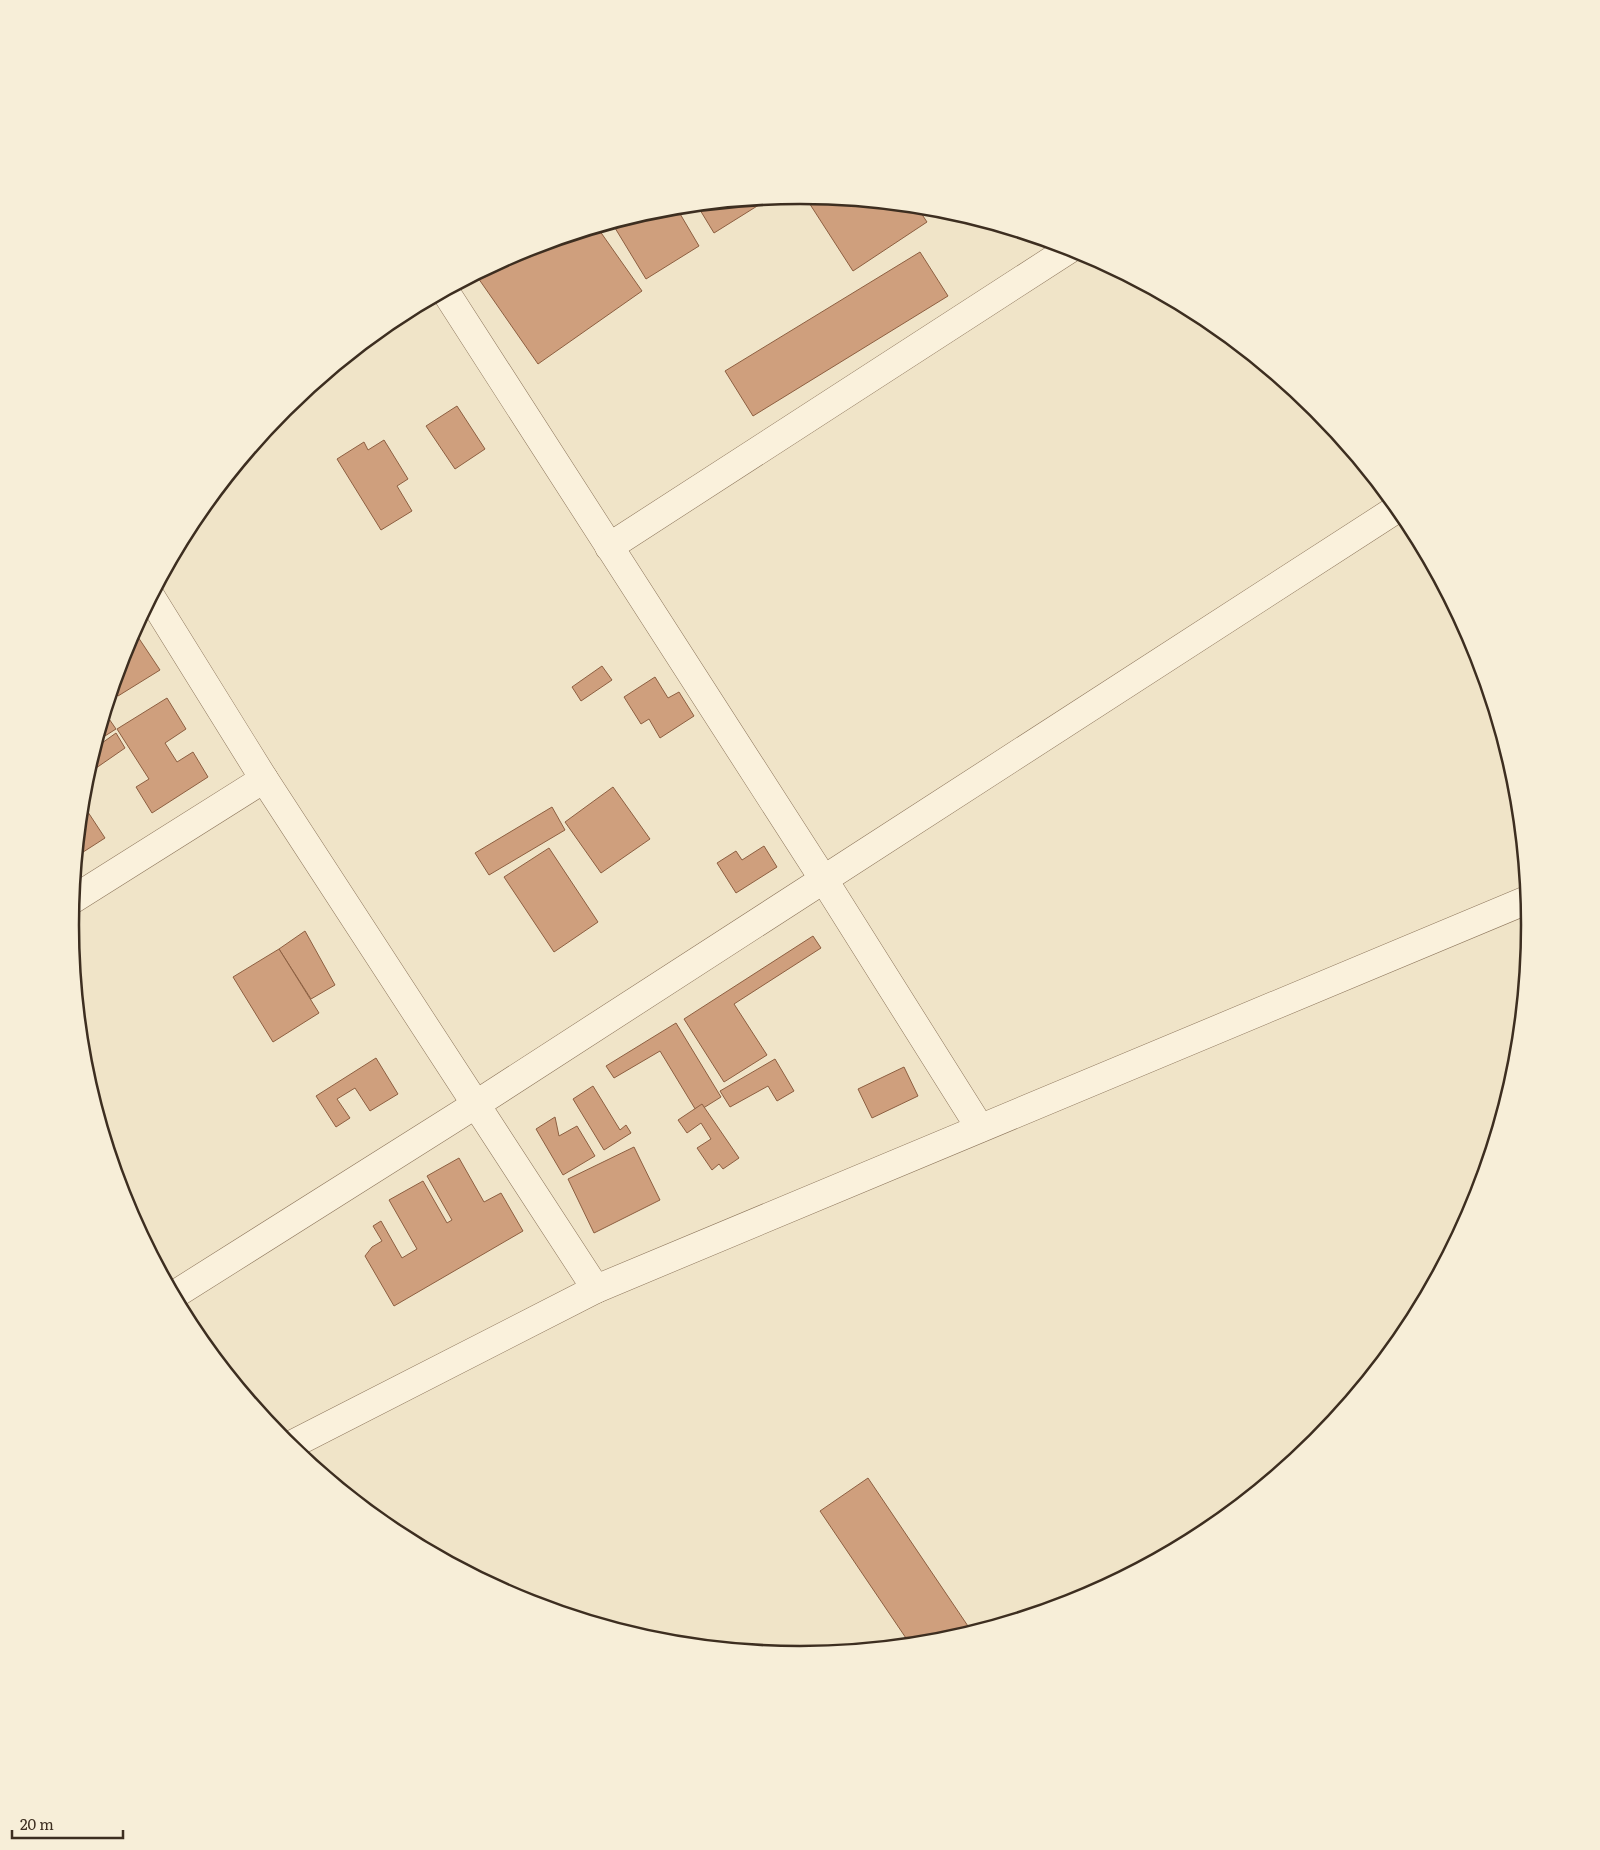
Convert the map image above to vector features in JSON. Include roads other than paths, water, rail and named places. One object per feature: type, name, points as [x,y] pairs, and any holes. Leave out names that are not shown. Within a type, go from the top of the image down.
[{"type":"street","points":[[609,547],[1062,254]]},
{"type":"street","points":[[448,295],[824,880],[980,1128]]},
{"type":"street","points":[[179,1292],[475,1105],[1391,512]]},
{"type":"street","points":[[155,603],[264,779],[596,1289]]},
{"type":"street","points":[[80,895],[264,779]]},
{"type":"street","points":[[298,1442],[596,1289],[1521,903]]}]
